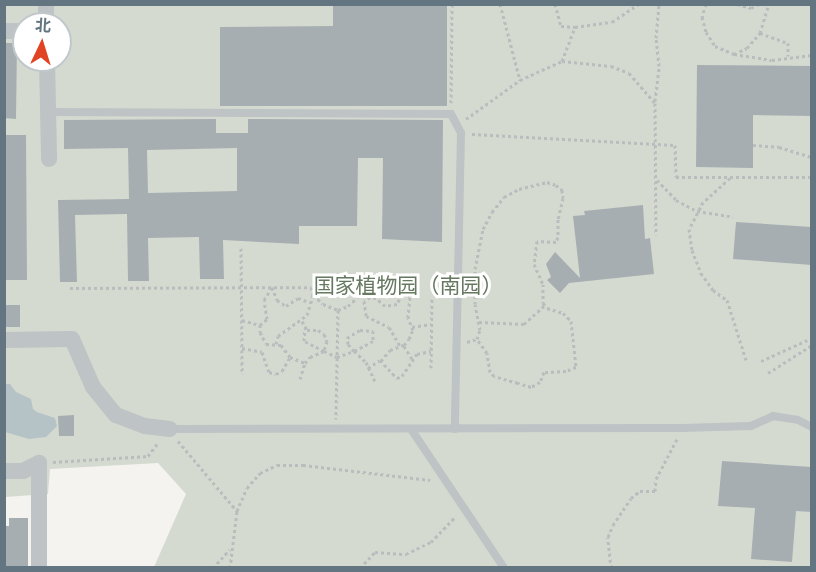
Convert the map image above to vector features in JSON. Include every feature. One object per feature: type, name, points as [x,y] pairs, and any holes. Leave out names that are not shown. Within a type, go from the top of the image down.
[{"type":"street","points":[[47,72],[49,159]]},
{"type":"street","points":[[4,340],[72,339],[93,387],[116,415],[145,426],[170,429]]},
{"type":"street","points":[[4,471],[23,471],[39,463],[39,567]]},
{"type":"lane","points":[[48,112],[451,114],[459,129],[455,429]]},
{"type":"lane","points":[[170,429],[682,428],[751,426],[773,417],[798,420],[812,427]]},
{"type":"lane","points":[[411,429],[504,567]]},
{"type":"path","points":[[451,114],[452,4]]},
{"type":"path","points":[[500,4],[520,80]]},
{"type":"path","points":[[555,4],[561,26],[575,27],[612,22],[639,4]]},
{"type":"path","points":[[656,235],[656,178],[653,145],[659,66],[656,38],[659,4]]},
{"type":"path","points":[[706,4],[702,16],[706,32],[715,46],[734,54],[772,60],[788,56],[812,55]]},
{"type":"path","points":[[737,4],[751,8],[759,4]]},
{"type":"path","points":[[734,54],[747,48],[760,33],[769,4]]},
{"type":"path","points":[[562,61],[575,27]]},
{"type":"path","points":[[760,33],[788,43],[788,56]]},
{"type":"path","points":[[459,129],[520,80],[562,61],[611,66],[629,73],[655,103]]},
{"type":"path","points":[[459,129],[675,145],[676,177],[812,177]]},
{"type":"path","points":[[753,145],[779,147],[812,158]]},
{"type":"path","points":[[731,177],[711,193],[697,211],[689,229],[692,250],[707,282],[713,290],[727,300],[747,360]]},
{"type":"path","points":[[656,178],[676,200],[697,211],[734,217]]},
{"type":"path","points":[[547,182],[562,190],[563,198],[556,242],[537,241],[534,264],[543,284],[541,296],[544,305],[563,313],[571,321],[576,367],[566,371],[544,372],[540,382],[531,387],[494,376],[490,372],[487,353],[477,339],[478,322],[475,304],[475,269],[483,229],[492,212],[504,197],[526,186],[547,182]]},
{"type":"path","points":[[241,248],[242,374]]},
{"type":"path","points":[[272,287],[277,300],[286,306],[298,298],[309,302]]},
{"type":"path","points":[[266,344],[260,332],[260,325],[267,319],[264,300],[272,287]]},
{"type":"path","points":[[70,288],[311,287],[313,295],[323,304],[338,310],[348,306],[357,298],[361,287]]},
{"type":"path","points":[[364,301],[369,297],[376,298],[385,306],[391,306],[397,304],[406,292],[410,296],[408,318],[412,327],[410,339],[402,346],[390,350],[381,361]]},
{"type":"path","points":[[276,344],[278,336],[302,321],[307,315],[309,302],[313,295]]},
{"type":"path","points":[[357,298],[364,301]]},
{"type":"path","points":[[431,368],[432,298]]},
{"type":"path","points":[[364,301],[366,316],[389,327],[412,359]]},
{"type":"path","points":[[478,322],[524,324],[544,305]]},
{"type":"path","points":[[336,429],[338,310]]},
{"type":"path","points":[[242,320],[260,325]]},
{"type":"path","points":[[302,321],[305,328],[304,341],[337,357],[373,341],[372,331],[377,321]]},
{"type":"path","points":[[412,327],[432,324]]},
{"type":"path","points":[[300,379],[305,363],[324,351],[327,341],[324,334],[305,328]]},
{"type":"path","points":[[372,331],[354,331],[347,338],[348,344],[369,368],[375,381]]},
{"type":"path","points":[[760,361],[812,338]]},
{"type":"path","points":[[456,342],[477,339]]},
{"type":"path","points":[[266,344],[282,345],[290,357],[305,363]]},
{"type":"path","points":[[266,344],[262,352],[269,372],[276,374],[282,370],[290,357]]},
{"type":"path","points":[[768,373],[812,345]]},
{"type":"path","points":[[242,348],[262,352]]},
{"type":"path","points":[[369,368],[376,360],[381,361],[397,378],[402,376],[417,354],[431,351]]},
{"type":"path","points":[[611,567],[608,537],[614,525],[631,498],[640,491],[655,491],[656,479],[663,470],[682,428]]},
{"type":"path","points":[[39,463],[148,456],[170,429],[202,473],[237,511]]},
{"type":"path","points":[[230,567],[237,511],[260,473],[277,465],[303,465],[446,482]]},
{"type":"path","points":[[360,567],[375,552],[406,554],[431,542],[448,521],[465,510]]},
{"type":"path","points":[[213,567],[231,548]]},
{"type":"green space","name":"国家植物园（南园）","points":[[5,5],[811,5],[811,567],[154,567],[186,494],[158,463],[50,469],[48,494],[5,497]]},
{"type":"shaded area","points":[[4,384],[10,384],[16,392],[31,399],[33,409],[37,412],[55,418],[57,426],[46,437],[29,439],[5,432]]},
{"type":"building","points":[[333,4],[447,4],[447,106],[220,106],[220,27],[333,26]]},
{"type":"building","points":[[4,43],[12,43],[12,72],[17,72],[16,119],[4,118]]},
{"type":"building","points":[[697,65],[812,66],[812,116],[753,115],[753,168],[696,167]]},
{"type":"building","points":[[216,119],[216,133],[248,133],[248,119],[443,120],[442,242],[382,239],[383,158],[358,158],[357,226],[299,226],[299,244],[223,240],[224,279],[200,279],[199,237],[148,238],[149,281],[128,281],[127,214],[75,215],[77,282],[60,282],[58,200],[129,199],[128,148],[64,149],[64,120]],"holes":[[[237,148],[237,191],[148,193],[147,150]]]},
{"type":"building","points":[[4,135],[26,135],[27,280],[4,280]]},
{"type":"building","points":[[643,205],[645,239],[650,238],[654,274],[569,283],[560,293],[547,280],[551,277],[546,264],[555,252],[580,278],[573,216],[585,215],[584,211]]},
{"type":"building","points":[[736,222],[812,227],[812,265],[733,259]]},
{"type":"building","points":[[4,305],[20,305],[20,327],[4,327]]},
{"type":"building","points":[[74,415],[74,436],[59,436],[58,416]]},
{"type":"building","points":[[722,461],[812,467],[812,512],[796,511],[792,562],[751,559],[755,508],[718,506]]},
{"type":"building","points":[[9,518],[28,518],[28,567],[4,567],[4,526],[9,526]]}]
